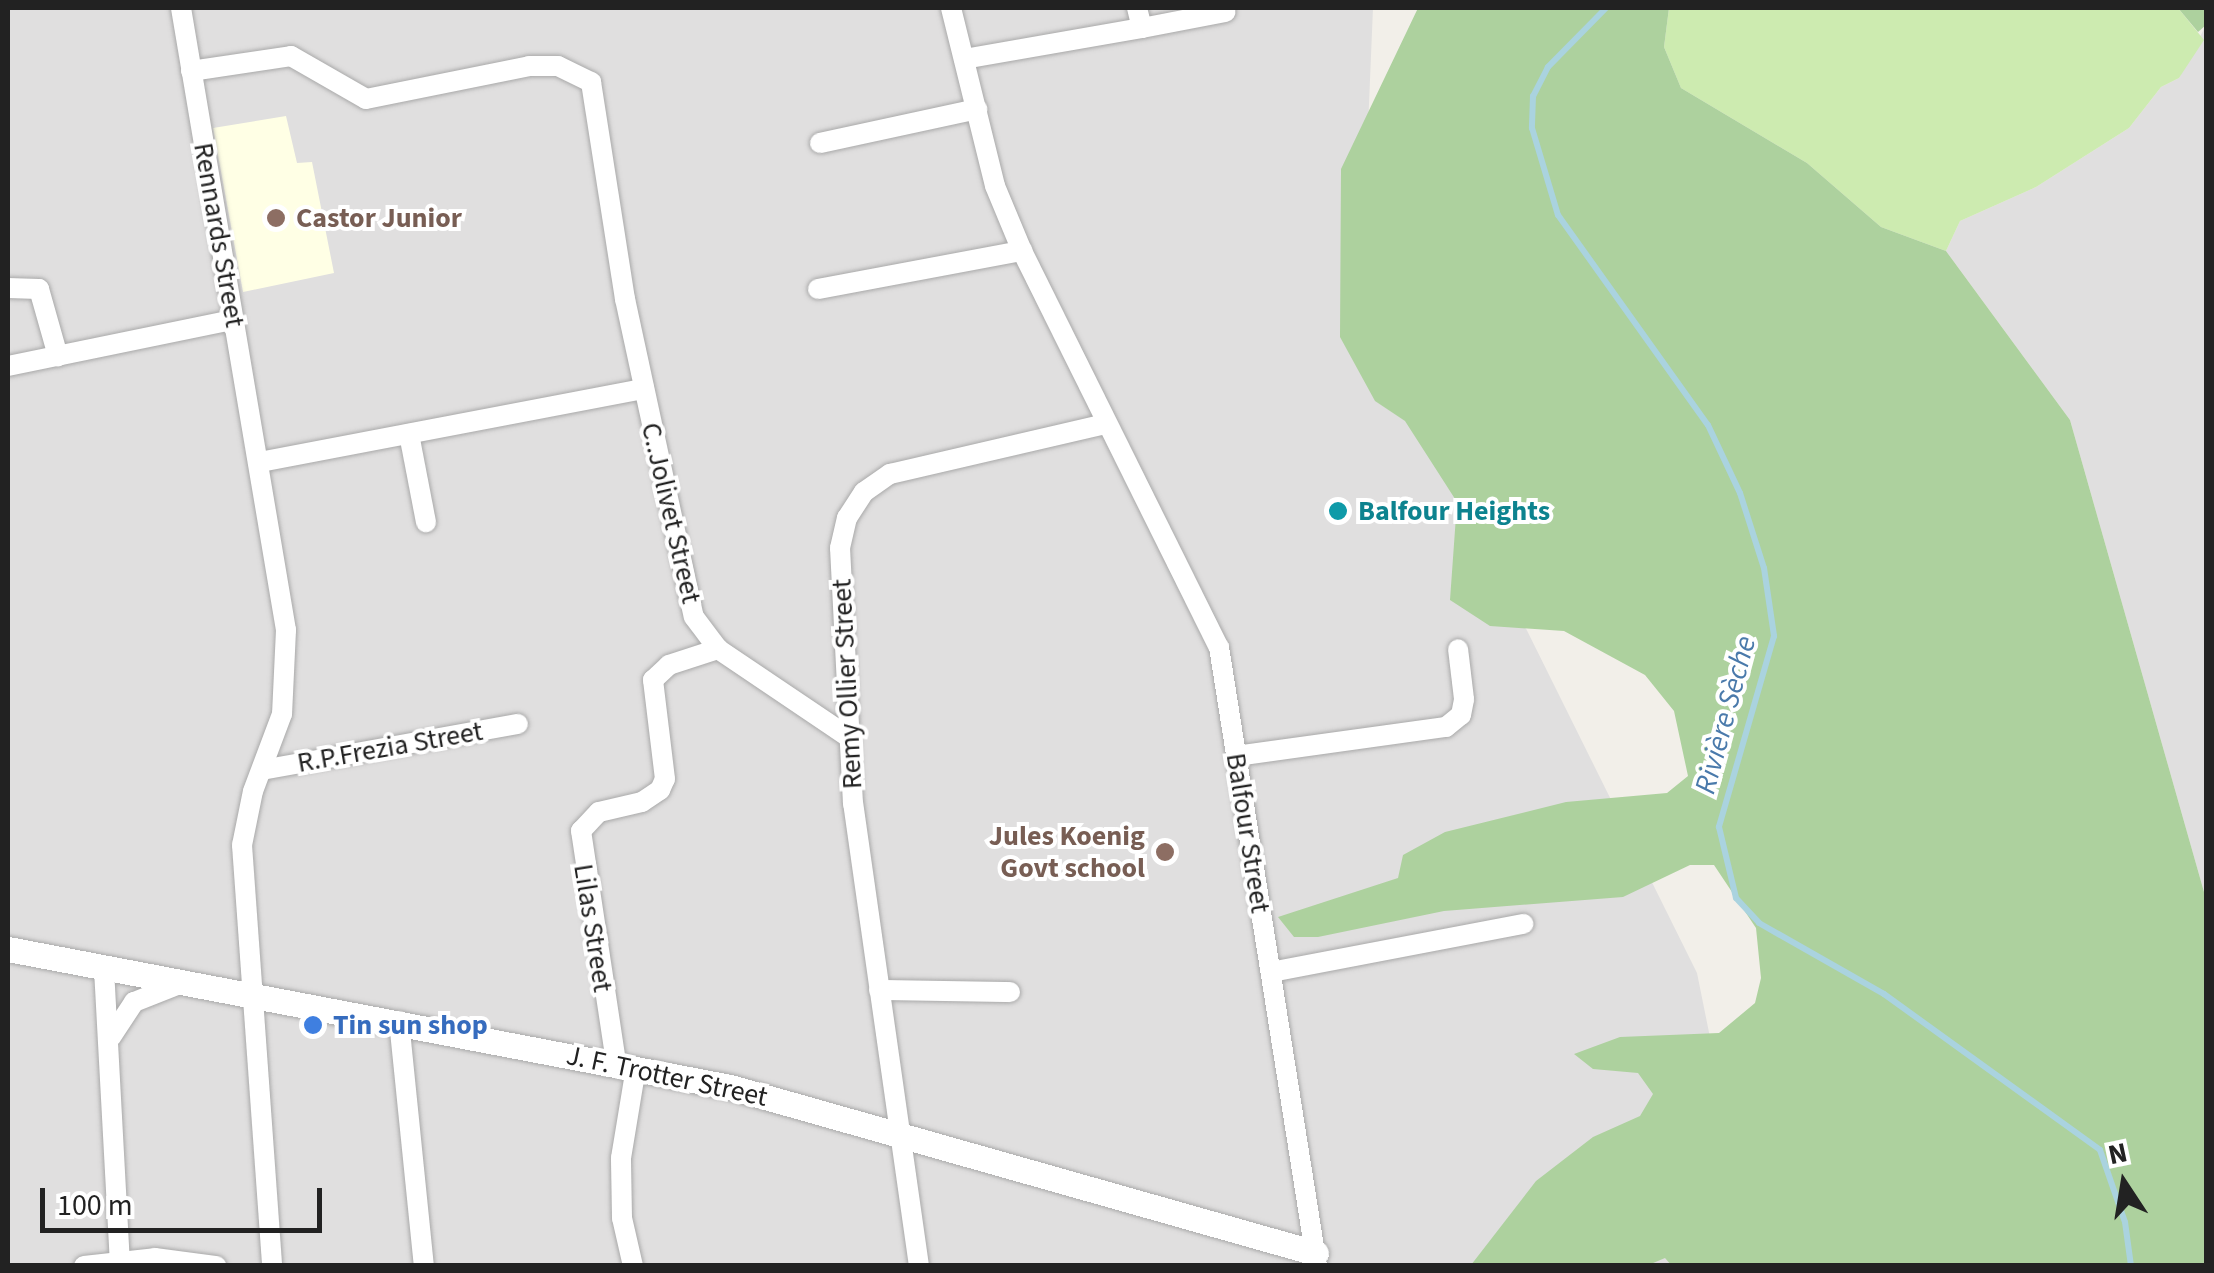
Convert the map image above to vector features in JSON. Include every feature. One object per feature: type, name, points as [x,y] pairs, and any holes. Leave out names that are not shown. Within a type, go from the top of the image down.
[{"type":"street","name":"Rennards Street","points":[[180,8],[260,462],[287,674],[242,845],[272,1266]]},
{"type":"street","name":"Balfour Street","points":[[952,8],[996,186],[1022,250],[1105,424],[1205,611],[1218,647],[1316,1259]]},
{"type":"street","points":[[964,58],[1140,18],[1225,12]]},
{"type":"street","name":"C..Jolivet Street","points":[[192,72],[292,56],[366,99],[529,66],[558,66],[591,82],[644,389],[686,595],[718,649],[850,738]]},
{"type":"street","points":[[820,143],[976,110]]},
{"type":"street","points":[[818,289],[1022,250]]},
{"type":"street","points":[[8,288],[39,289],[58,356]]},
{"type":"street","points":[[8,366],[234,320]]},
{"type":"street","points":[[260,462],[644,389]]},
{"type":"street","name":"Remy Ollier Street","points":[[919,1266],[852,804],[840,548],[846,518],[864,492],[890,474],[1105,424]]},
{"type":"street","points":[[409,434],[426,522]]},
{"type":"street","name":"Lilas Street","points":[[626,1065],[582,831],[599,812],[642,802],[660,790],[654,680],[669,664],[718,649]]},
{"type":"street","points":[[1236,756],[1446,727],[1461,715],[1464,699],[1458,650]]},
{"type":"street","name":"R.P.Frezia Street","points":[[262,770],[518,724]]},
{"type":"street","points":[[1270,972],[1523,924]]},
{"type":"street","name":"J. F. Trotter Street","points":[[8,949],[626,1065],[899,1132],[1316,1259]]},
{"type":"street","points":[[104,969],[120,1262]]},
{"type":"street","points":[[108,1043],[134,1002],[182,983]]},
{"type":"street","points":[[879,990],[1010,992]]},
{"type":"street","points":[[399,1022],[424,1266]]},
{"type":"street","points":[[626,1065],[622,1218],[633,1266]]},
{"type":"street","points":[[84,1266],[120,1262],[216,1266]]},
{"type":"shaded area","points":[[8,8],[1373,8],[1361,296],[1697,973],[1756,1265],[8,1265]]},
{"type":"shaded area","points":[[2206,25],[2206,899],[2070,420],[1946,251],[1960,221],[2036,187],[2129,128],[2161,87],[2179,78]]},
{"type":"shaded area","name":"Castor Junior","points":[[286,116],[297,163],[312,162],[334,273],[243,292],[213,128]]},
{"type":"green space","points":[[1418,8],[1669,8],[1664,47],[1681,88],[1807,163],[1881,227],[1946,251],[2070,420],[2206,899],[2206,1265],[1672,1266],[1665,1258],[1646,1266],[1471,1265],[1536,1181],[1593,1137],[1640,1116],[1653,1094],[1638,1073],[1593,1069],[1574,1054],[1620,1037],[1719,1033],[1755,1003],[1761,978],[1756,928],[1714,865],[1690,865],[1623,897],[1444,911],[1318,937],[1294,937],[1278,917],[1398,878],[1403,855],[1445,832],[1566,802],[1667,793],[1688,776],[1674,711],[1645,675],[1564,631],[1490,626],[1450,600],[1457,502],[1405,421],[1375,401],[1340,337],[1341,169]]},
{"type":"green space","points":[[1669,8],[2178,8],[2204,40],[2179,78],[2161,87],[2129,128],[2036,187],[1960,221],[1946,251],[1881,227],[1807,163],[1681,88],[1664,47]]},
{"type":"green space","points":[[2178,8],[2206,8],[2206,25],[2198,32]]},
{"type":"waterway","name":"Rivière Sèche","points":[[1606,8],[1548,67],[1533,96],[1532,128],[1558,215],[1708,425],[1740,493],[1764,568],[1774,636],[1719,827],[1736,898],[1759,923],[1884,994],[2100,1150],[2125,1222],[2131,1266]]},
{"type":"place","name":"Castor Junior","points":[[276,218]]},
{"type":"place","name":"Balfour Heights","points":[[1338,511]]},
{"type":"place","name":"Jules Koenig Govt school","points":[[1165,852]]},
{"type":"place","name":"Tin sun shop","points":[[313,1025]]}]
